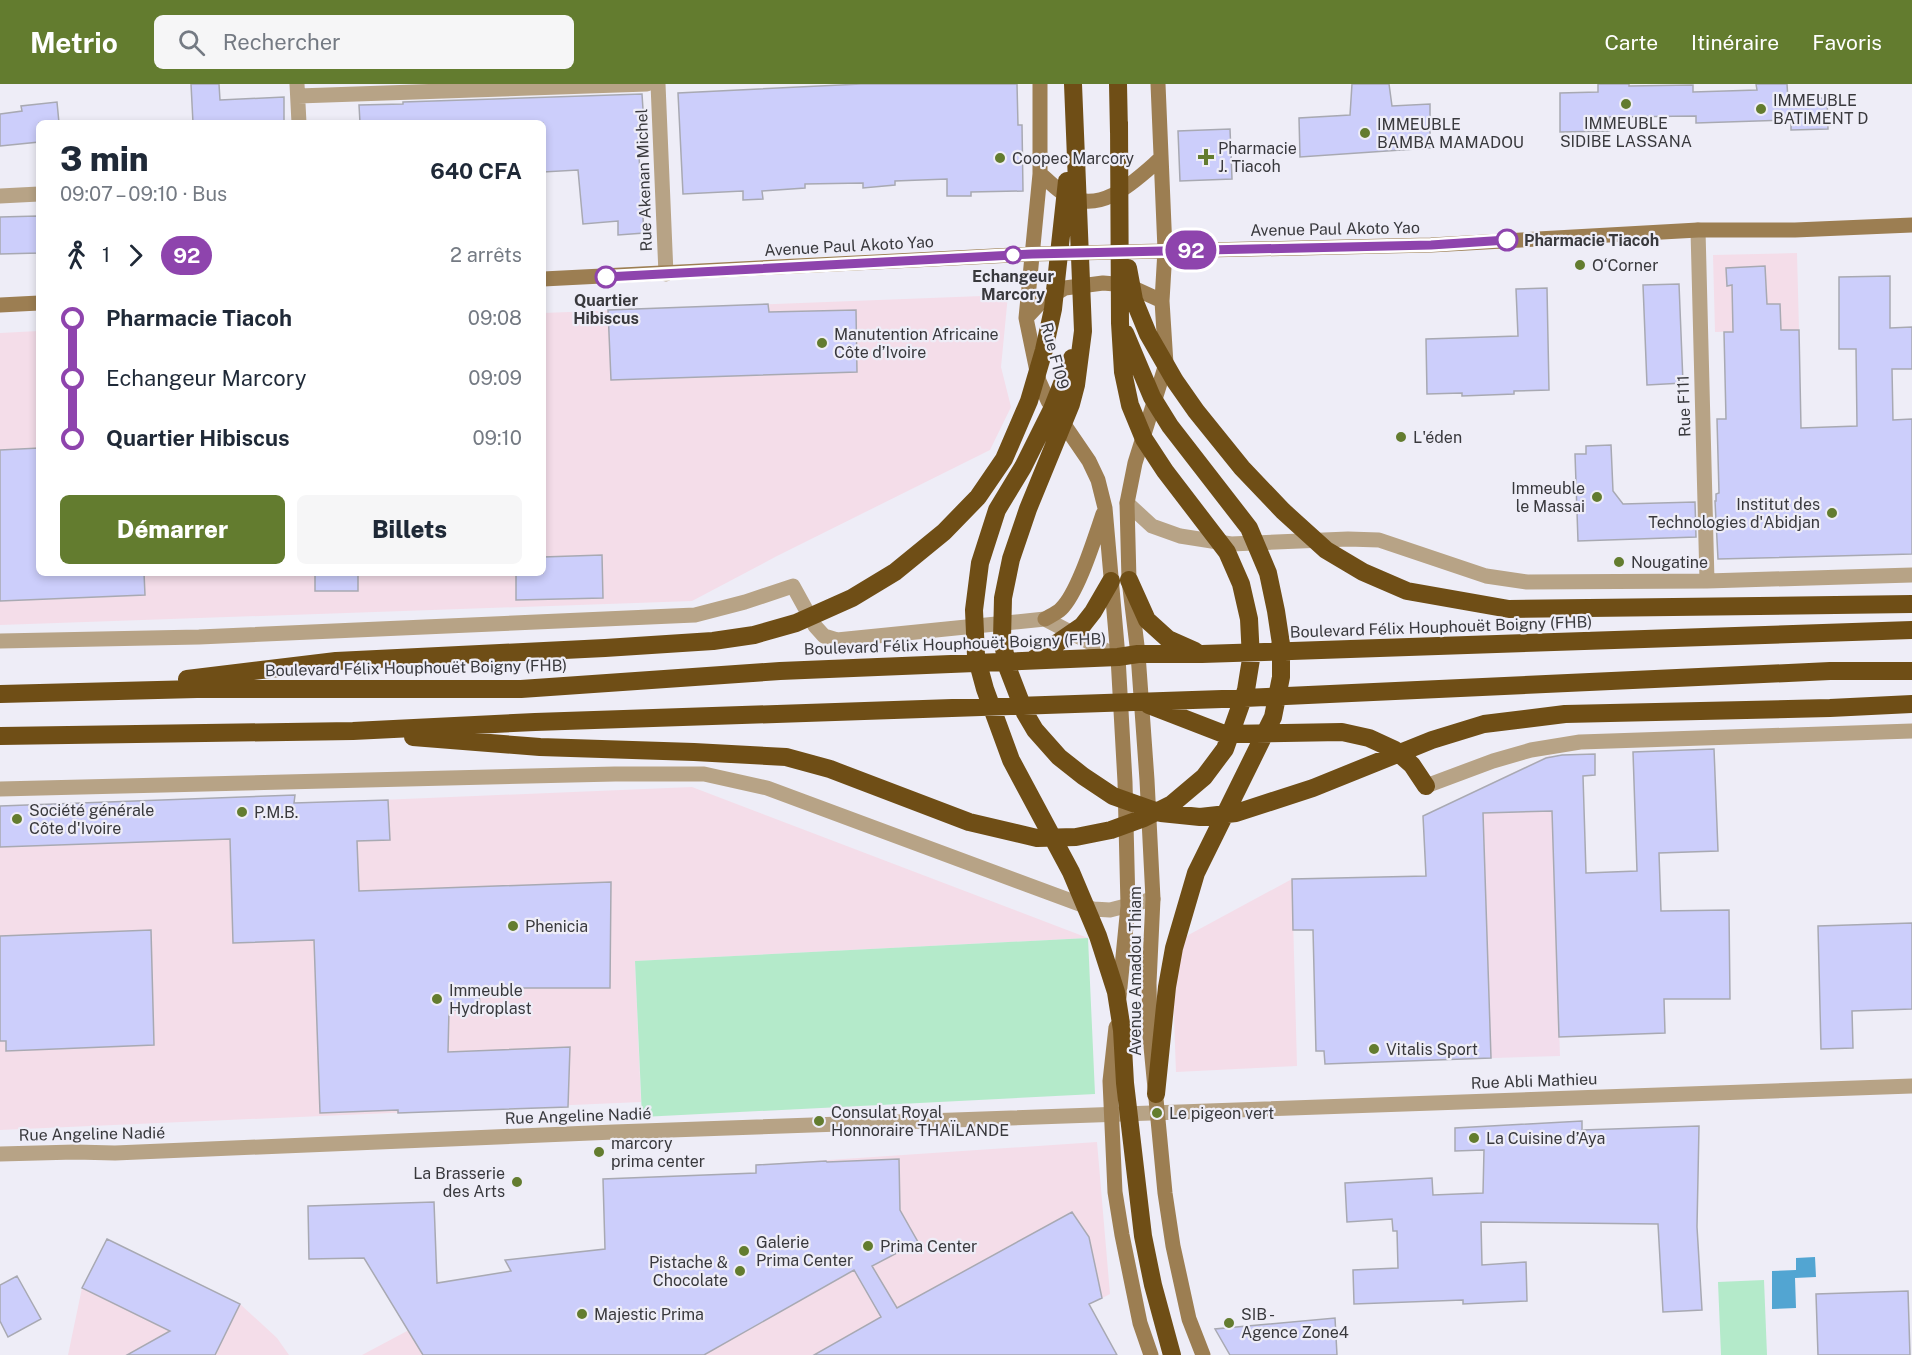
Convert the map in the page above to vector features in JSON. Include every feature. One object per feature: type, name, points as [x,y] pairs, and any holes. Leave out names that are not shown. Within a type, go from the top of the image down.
[{"type":"highway","points":[[1072,84],[1083,331],[1076,385],[1071,404],[1028,509],[1011,559],[1003,598],[1002,639],[1014,689],[1025,713],[1035,730],[1059,758],[1113,796],[1161,813],[1200,817],[1236,813],[1313,788],[1432,740],[1484,724],[1565,714],[1912,704]]},
{"type":"highway","points":[[1118,84],[1122,235],[1134,300],[1148,334],[1175,381],[1196,411],[1242,468],[1283,512],[1326,550],[1363,572],[1407,591],[1509,609],[1912,604]]},
{"type":"highway","points":[[353,731],[458,742],[786,758],[830,769],[969,822],[1037,838],[1077,837],[1111,830],[1144,818],[1172,804],[1204,777],[1225,749],[1246,690],[1251,659],[1249,619],[1241,584],[1227,552],[1165,471],[1144,439],[1130,405],[1123,372],[1120,323],[1119,122]]},
{"type":"highway","points":[[69,693],[336,661],[713,641],[754,635],[796,623],[852,598],[895,572],[944,532],[978,497],[1004,459],[1029,401],[1053,309],[1074,123]]},
{"type":"highway","points":[[1120,323],[1152,397],[1170,426],[1250,528],[1268,573],[1281,644],[1281,677],[1273,717],[1196,873],[1174,948],[1167,987],[1156,1094]]},
{"type":"highway","points":[[1083,331],[1053,409],[1023,467],[997,510],[980,563],[974,610],[976,656],[984,689],[1011,760],[1071,872],[1098,936],[1116,992],[1143,1236],[1153,1285],[1172,1355]]},
{"type":"highway","points":[[1034,659],[1082,626],[1120,581],[1147,620],[1168,639],[1202,654]]},
{"type":"highway","name":"Boulevard Félix Houphouët Boigny (FHB)","points":[[0,694],[197,689],[521,689],[780,671],[1118,657],[1138,654],[1202,654],[1912,630]]},
{"type":"highway","points":[[0,736],[353,731],[547,722],[1120,703],[1830,671],[1912,671]]},
{"type":"highway","points":[[1141,702],[1224,734],[1342,732],[1369,738],[1395,750],[1412,765],[1426,786]]},
{"type":"street","points":[[299,120],[298,90],[647,84]]},
{"type":"street","name":"Rue Akenan Michel","points":[[658,84],[666,274]]},
{"type":"street","name":"Rue F109","points":[[1040,84],[1040,174],[1026,318],[1040,381],[1048,401],[1089,461],[1098,480],[1120,581],[1118,657]]},
{"type":"street","points":[[1120,581],[1127,503],[1135,464],[1166,364],[1162,301],[1165,250],[1158,84]]},
{"type":"street","points":[[1040,174],[1067,196],[1089,202],[1111,196],[1132,183],[1160,159]]},
{"type":"street","points":[[0,196],[36,194]]},
{"type":"street","name":"Avenue Paul Akoto Yao","points":[[546,279],[1032,254],[1431,245],[1698,230],[1795,230],[1912,225]]},
{"type":"street","name":"Rue F111","points":[[1698,230],[1707,581]]},
{"type":"street","points":[[1026,318],[1041,302],[1065,288],[1074,286],[1104,283],[1127,285],[1162,301]]},
{"type":"street","points":[[0,305],[36,303]]},
{"type":"street","points":[[1127,503],[1152,526],[1180,536],[1231,544],[1348,539],[1379,540],[1486,576],[1527,582],[1707,581],[1912,575]]},
{"type":"street","points":[[0,641],[211,637],[695,615],[745,603],[793,586],[815,626],[824,636],[837,640],[1045,619],[1061,609],[1071,594],[1088,557],[1105,508]]},
{"type":"street","name":"Avenue Amadou Thiam","points":[[1120,581],[1138,654],[1153,899],[1149,983],[1150,1036],[1165,1193],[1173,1246],[1189,1319],[1203,1355]]},
{"type":"street","points":[[1045,619],[1118,657]]},
{"type":"street","name":"Avenue Amadou Thiam","points":[[1118,657],[1125,782],[1128,906],[1110,1081],[1110,1114],[1115,1192],[1122,1235],[1140,1323],[1151,1355]]},
{"type":"street","points":[[1426,786],[1493,761],[1531,750],[1580,741],[1912,730]]},
{"type":"street","points":[[0,789],[615,774],[704,774],[767,788],[1093,909],[1110,910],[1153,899]]},
{"type":"street","name":"Rue Abli Mathieu","points":[[1157,1113],[1912,1086]]},
{"type":"street","name":"Rue Angeline Nadié","points":[[0,1154],[115,1152],[1157,1113]]},
{"type":"shaded area","points":[[1797,253],[1799,330],[1715,332],[1713,255]]},
{"type":"shaded area","points":[[1008,295],[1001,367],[1011,407],[990,450],[692,601],[0,625],[0,333],[36,331],[36,576],[546,576],[546,313]]},
{"type":"shaded area","points":[[1550,755],[1560,1056],[1431,1060],[1423,816]]},
{"type":"shaded area","points":[[692,787],[1088,938],[635,961],[641,1102],[0,1130],[0,806],[295,795],[295,803],[310,803]]},
{"type":"shaded area","points":[[1292,879],[1297,1066],[1176,1072],[1173,992],[1181,939]]},
{"type":"shaded area","name":"Prima Center","points":[[1097,1142],[1110,1294],[1089,1305],[1117,1355],[362,1355],[409,1330],[433,1272],[451,1302],[465,1293],[457,1280],[510,1271],[505,1260],[758,1232],[756,1165]]},
{"type":"shaded area","points":[[107,1239],[240,1304],[277,1338],[289,1355],[68,1355],[82,1288]]},
{"type":"green space","points":[[1088,938],[1095,1094],[642,1117],[635,961]]},
{"type":"green space","points":[[1764,1280],[1767,1355],[1721,1355],[1718,1282]]},
{"type":"water","points":[[1815,1257],[1816,1277],[1795,1278],[1796,1308],[1772,1309],[1772,1271],[1796,1270],[1796,1258]]},
{"type":"building","points":[[191,84],[219,84],[220,100],[284,97],[284,120],[193,120]]},
{"type":"building","points":[[861,84],[1017,84],[1018,125],[1022,125],[1023,191],[971,192],[971,196],[947,196],[947,179],[895,181],[895,185],[863,188],[863,183],[805,184],[805,188],[762,191],[763,199],[743,200],[743,191],[683,194],[678,93]]},
{"type":"building","name":"IMMEUBLE BAMBA MAMADOU","points":[[1352,84],[1389,84],[1392,106],[1430,104],[1430,148],[1300,157],[1299,118],[1350,115]]},
{"type":"building","points":[[1598,84],[1693,85],[1693,92],[1757,90],[1756,84],[1787,84],[1788,99],[1827,98],[1828,129],[1791,130],[1791,120],[1696,123],[1696,116],[1609,117],[1609,131],[1560,132],[1560,93],[1598,92]]},
{"type":"building","points":[[642,94],[646,156],[639,156],[644,233],[618,235],[618,221],[583,224],[578,170],[546,172],[546,120],[360,120],[359,105],[403,104],[403,102]]},
{"type":"building","points":[[57,102],[59,120],[36,120],[36,142],[0,146],[0,114],[22,111],[21,106]]},
{"type":"building","points":[[1230,129],[1232,179],[1180,181],[1178,131]]},
{"type":"building","points":[[36,216],[36,253],[0,254],[0,217]]},
{"type":"building","points":[[1765,266],[1767,304],[1780,304],[1781,330],[1799,330],[1801,428],[1857,426],[1856,349],[1839,349],[1839,277],[1890,276],[1890,328],[1912,327],[1912,369],[1892,369],[1893,420],[1912,419],[1912,554],[1718,559],[1715,501],[1716,494],[1719,493],[1717,419],[1726,419],[1724,332],[1733,332],[1732,285],[1727,286],[1726,268]]},
{"type":"building","points":[[1679,284],[1683,383],[1647,385],[1643,285]]},
{"type":"building","points":[[1547,288],[1549,390],[1462,396],[1462,393],[1427,394],[1426,339],[1518,336],[1516,289]]},
{"type":"building","points":[[768,304],[769,312],[856,310],[857,372],[611,380],[608,310]]},
{"type":"building","name":"Immeuble le Massai","points":[[1611,445],[1613,491],[1623,504],[1695,502],[1696,537],[1578,541],[1575,454],[1586,454],[1586,446]]},
{"type":"building","points":[[36,448],[36,576],[144,576],[145,595],[0,601],[0,450]]},
{"type":"building","points":[[602,555],[603,598],[516,600],[516,576],[546,576],[546,557]]},
{"type":"building","points":[[315,576],[358,576],[358,591],[315,591]]},
{"type":"building","points":[[1714,749],[1718,851],[1659,853],[1661,911],[1729,910],[1730,999],[1664,999],[1665,1033],[1559,1037],[1552,811],[1483,813],[1491,1058],[1325,1064],[1324,1051],[1316,1051],[1313,930],[1293,930],[1292,879],[1426,876],[1423,816],[1546,758],[1595,754],[1595,775],[1583,776],[1586,873],[1637,871],[1633,752]]},
{"type":"building","points":[[295,795],[294,803],[388,800],[390,840],[357,841],[359,891],[611,882],[610,988],[479,988],[480,1011],[449,1010],[448,1052],[570,1047],[568,1107],[398,1113],[398,1110],[320,1113],[314,940],[233,943],[230,839],[0,847],[0,806]]},
{"type":"building","points":[[1912,923],[1912,1009],[1852,1011],[1853,1048],[1821,1049],[1818,926]]},
{"type":"building","points":[[151,930],[154,1045],[6,1051],[6,1041],[0,1041],[0,936]]},
{"type":"building","points":[[1582,1121],[1582,1130],[1699,1126],[1697,1227],[1702,1310],[1663,1312],[1658,1224],[1481,1222],[1482,1265],[1526,1262],[1527,1301],[1463,1304],[1463,1300],[1354,1304],[1353,1270],[1398,1268],[1397,1231],[1393,1231],[1392,1219],[1347,1222],[1345,1183],[1432,1178],[1433,1195],[1483,1193],[1484,1150],[1455,1151],[1455,1128]]},
{"type":"building","name":"Prima Center","points":[[899,1159],[900,1210],[918,1242],[872,1266],[897,1308],[1072,1212],[1089,1237],[1102,1298],[1089,1304],[1117,1355],[814,1355],[881,1317],[854,1270],[704,1355],[423,1355],[364,1258],[309,1259],[308,1206],[434,1202],[437,1283],[511,1271],[505,1260],[605,1249],[603,1179],[756,1173],[756,1165]]},
{"type":"building","points":[[107,1239],[240,1304],[215,1355],[127,1355],[170,1331],[82,1288]]},
{"type":"building","points":[[17,1276],[41,1319],[8,1337],[0,1321],[0,1285]]},
{"type":"building","points":[[1908,1291],[1910,1355],[1818,1355],[1816,1294]]},
{"type":"building","points":[[1335,1318],[1337,1355],[1230,1355],[1215,1329]]},
{"type":"bus line","name":"92","points":[[606,277],[1032,254],[1431,245],[1507,240]]},
{"type":"place","name":"IMMEUBLE SIDIBE LASSANA","points":[[1626,104]]},
{"type":"place","name":"IMMEUBLE BATIMENT D","points":[[1761,109]]},
{"type":"place","name":"IMMEUBLE BAMBA MAMADOU","points":[[1365,133]]},
{"type":"place","name":"Pharmacie J. Tiacoh","points":[[1206,157]]},
{"type":"place","name":"Coopec Marcory","points":[[1000,158]]},
{"type":"place","name":"Pharmacie Tiacoh","points":[[1507,240]]},
{"type":"place","name":"Echangeur Marcory","points":[[1013,255]]},
{"type":"place","name":"O‘Corner","points":[[1580,265]]},
{"type":"place","name":"Quartier Hibiscus","points":[[606,277]]},
{"type":"place","name":"Manutention Africaine Côte d’Ivoire","points":[[822,343]]},
{"type":"place","name":"L'éden","points":[[1401,437]]},
{"type":"place","name":"Immeuble le Massai","points":[[1597,497]]},
{"type":"place","name":"Institut des Technologies d'Abidjan","points":[[1832,513]]},
{"type":"place","name":"Nougatine","points":[[1619,562]]},
{"type":"place","name":"P.M.B.","points":[[242,812]]},
{"type":"place","name":"Société générale Côte d'Ivoire","points":[[17,819]]},
{"type":"place","name":"Phenicia","points":[[513,926]]},
{"type":"place","name":"Immeuble Hydroplast","points":[[437,999]]},
{"type":"place","name":"Vitalis Sport","points":[[1374,1049]]},
{"type":"place","name":"Le pigeon vert","points":[[1157,1113]]},
{"type":"place","name":"Consulat Royal Honnoraire THAÏLANDE","points":[[819,1121]]},
{"type":"place","name":"La Cuisine d’Aya","points":[[1474,1138]]},
{"type":"place","name":"marcory prima center","points":[[599,1152]]},
{"type":"place","name":"La Brasserie des Arts","points":[[517,1182]]},
{"type":"place","name":"Prima Center","points":[[868,1246]]},
{"type":"place","name":"Galerie Prima Center","points":[[744,1251]]},
{"type":"place","name":"Pistache & Chocolate","points":[[740,1271]]},
{"type":"place","name":"Majestic Prima","points":[[582,1314]]},
{"type":"place","name":"SIB - Agence Zone4","points":[[1229,1323]]}]
